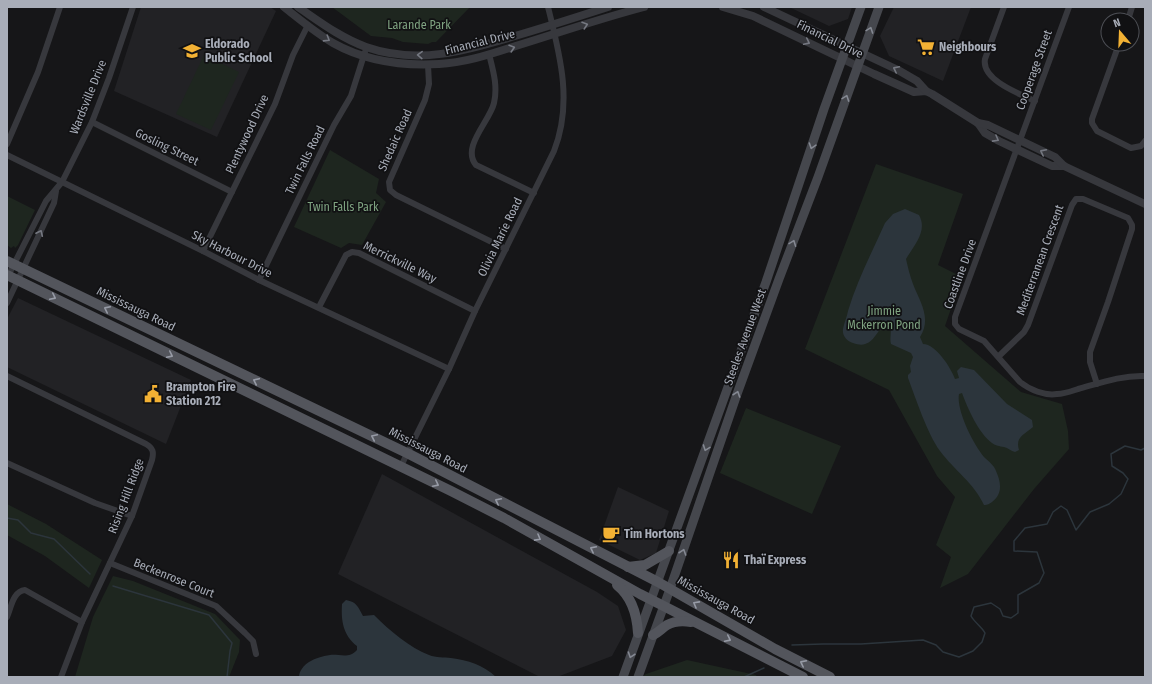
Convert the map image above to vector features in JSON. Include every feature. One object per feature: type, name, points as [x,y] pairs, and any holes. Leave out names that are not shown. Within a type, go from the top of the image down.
[{"type":"main road","name":"Steeles Avenue West","points":[[623,677],[766,282],[861,7]]},
{"type":"main road","name":"Steeles Avenue West","points":[[638,677],[737,394],[818,177],[879,7]]},
{"type":"main road","name":"Mississauga Road","points":[[15,264],[409,454],[658,582],[775,649],[830,677]]},
{"type":"main road","points":[[8,276],[401,466],[504,518],[604,575],[693,622],[803,677]]},
{"type":"main road","points":[[628,567],[645,565],[669,551]]},
{"type":"main road","points":[[604,575],[620,588],[633,605],[637,618],[638,633]]},
{"type":"main road","points":[[653,635],[659,633],[669,624],[693,622]]},
{"type":"street","points":[[7,144],[38,72],[60,7]]},
{"type":"street","name":"Wardsville Drive","points":[[15,264],[46,201],[56,191],[62,182],[92,122],[109,78],[133,7]]},
{"type":"street","name":"Financial Drive","points":[[284,7],[334,44],[364,56],[401,63],[428,64],[454,62],[489,54],[644,7]]},
{"type":"street","name":"Financial Drive","points":[[298,7],[333,31],[367,47],[398,55],[427,56],[457,52],[553,25],[608,7]]},
{"type":"street","name":"Olivia Marie Road","points":[[401,466],[409,454],[475,311],[534,193],[560,136],[564,113],[564,89],[555,34],[548,7]]},
{"type":"street","name":"Financial Drive","points":[[723,7],[753,16],[914,92],[926,91]]},
{"type":"street","name":"Financial Drive","points":[[764,7],[847,45],[917,80],[926,91],[978,124],[985,133],[1017,150],[1052,166],[1064,166]]},
{"type":"street","points":[[1004,7],[985,59],[984,66],[988,73],[1002,85],[1035,101]]},
{"type":"street","name":"Cooperage Street","points":[[1020,140],[1069,7]]},
{"type":"street","name":"Plentywood Drive","points":[[203,251],[274,104],[293,55],[308,25]]},
{"type":"street","name":"Twin Falls Road","points":[[259,280],[334,125],[351,96],[367,47]]},
{"type":"street","points":[[1116,52],[1092,119],[1092,124],[1097,131],[1131,148],[1141,146],[1145,141]]},
{"type":"street","points":[[489,54],[494,74],[496,92],[494,105],[471,151],[472,160],[476,165],[534,193]]},
{"type":"street","name":"Shedaic Road","points":[[428,64],[429,84],[425,100],[391,176],[389,182],[390,190],[396,195],[506,249]]},
{"type":"street","name":"Gosling Street","points":[[92,122],[232,192]]},
{"type":"street","name":"Financial Drive","points":[[978,124],[988,125],[1020,140],[1055,158],[1064,166],[1145,204]]},
{"type":"street","name":"Coastline Drive","points":[[1020,140],[955,317],[955,324],[959,329],[984,341],[1024,386],[1041,393],[1058,394],[1119,378],[1145,376]]},
{"type":"street","name":"Sky Harbour Drive","points":[[7,155],[259,280],[449,369]]},
{"type":"street","name":"Wardsville Drive","points":[[15,264],[54,203],[56,191]]},
{"type":"street","name":"Mediterranean Crescent","points":[[998,356],[1021,335],[1028,325],[1073,201],[1079,198],[1084,199],[1128,218],[1132,225],[1108,302],[1090,352],[1090,362],[1097,384]]},
{"type":"street","name":"Merrickville Way","points":[[319,307],[346,255],[352,252],[359,253],[475,311]]},
{"type":"street","points":[[8,276],[15,264]]},
{"type":"street","points":[[7,303],[18,280],[15,264]]},
{"type":"street","name":"Rising Hill Ridge","points":[[7,376],[144,442],[152,448],[152,460],[132,516],[82,622],[61,677]]},
{"type":"street","points":[[7,463],[95,503],[132,516]]},
{"type":"street","name":"Beckenrose Court","points":[[110,563],[216,606],[253,642],[256,654]]},
{"type":"street","points":[[7,617],[17,593],[21,590],[25,590],[82,622]]},
{"type":"shaded area","name":"Eldorado Public School","points":[[141,7],[270,7],[276,11],[217,137],[114,91]]},
{"type":"shaded area","points":[[789,7],[852,7],[848,19],[829,26]]},
{"type":"shaded area","points":[[894,7],[971,7],[943,81],[889,56],[880,36]]},
{"type":"shaded area","points":[[905,209],[919,215],[922,227],[919,238],[906,259],[912,281],[924,310],[925,323],[920,337],[923,344],[928,345],[938,352],[947,363],[955,379],[959,378],[957,371],[961,367],[974,370],[1007,404],[1032,420],[1033,427],[1019,439],[1019,450],[1014,452],[1005,447],[995,445],[987,439],[974,420],[962,393],[959,394],[960,409],[970,436],[984,457],[994,467],[999,479],[1000,488],[998,495],[996,499],[987,505],[984,505],[975,490],[935,444],[922,416],[908,378],[908,375],[911,372],[910,366],[913,357],[911,353],[891,344],[891,327],[889,322],[886,322],[872,339],[865,344],[859,345],[851,342],[845,338],[843,334],[844,324],[856,289],[885,223],[893,214]]},
{"type":"shaded area","points":[[18,298],[191,380],[166,444],[7,367],[7,319]]},
{"type":"shaded area","points":[[382,474],[597,592],[618,606],[626,630],[612,656],[557,677],[540,677],[338,574]]},
{"type":"shaded area","points":[[618,487],[669,511],[656,553],[640,560],[599,540]]},
{"type":"shaded area","points":[[346,600],[355,604],[363,616],[374,615],[414,648],[434,657],[457,659],[481,666],[496,677],[299,677],[304,666],[314,659],[330,655],[348,655],[357,650],[357,646],[352,642],[344,627],[342,604]]},
{"type":"green space","name":"Larande Park","points":[[332,7],[470,7],[436,42],[428,44],[403,42],[392,38],[371,36]]},
{"type":"green space","points":[[204,55],[239,72],[211,130],[176,114]]},
{"type":"green space","name":"Twin Falls Park","points":[[330,150],[379,179],[376,193],[386,202],[362,245],[349,243],[341,248],[294,227]]},
{"type":"green space","name":"Jimmie Mckerron Pond","points":[[876,164],[963,194],[938,265],[962,277],[945,326],[1021,392],[1062,404],[1068,431],[1069,449],[1034,489],[968,574],[940,588],[951,557],[936,545],[955,497],[937,476],[889,390],[805,349]]},
{"type":"green space","points":[[7,196],[35,210],[18,245],[15,248],[14,246],[11,248],[7,245]]},
{"type":"green space","points":[[746,408],[841,446],[812,514],[720,473]]},
{"type":"green space","points":[[7,504],[46,524],[102,560],[89,588],[45,556],[7,535]]},
{"type":"green space","points":[[113,576],[133,581],[215,614],[240,640],[239,652],[229,677],[75,677],[93,617]]},
{"type":"green space","points":[[687,660],[756,675],[757,677],[642,677],[646,674]]},
{"type":"waterway","points":[[792,645],[861,644],[923,640],[936,645],[943,652],[959,657],[973,651],[982,642],[985,633],[971,616],[974,607],[991,603],[1000,609],[1003,616],[1011,618],[1018,613],[1018,595],[1039,583],[1044,573],[1037,552],[1014,551],[1014,541],[1025,528],[1047,524],[1053,512],[1061,506],[1067,510],[1076,530],[1090,512],[1109,504],[1121,494],[1128,479],[1123,473],[1112,466],[1111,454],[1125,446],[1141,450],[1145,448]]},
{"type":"waterway","points":[[7,518],[18,520],[31,533],[54,539],[90,574]]},
{"type":"waterway","points":[[113,586],[209,615],[232,643],[227,677]]},
{"type":"waterway","points":[[744,677],[764,668]]},
{"type":"place","name":"Neighbours","points":[[926,47]]},
{"type":"place","name":"Eldorado Public School","points":[[192,51]]},
{"type":"place","name":"Brampton Fire Station 212","points":[[153,394]]},
{"type":"place","name":"Tim Hortons","points":[[611,534]]},
{"type":"place","name":"Thaï Express","points":[[731,560]]}]
